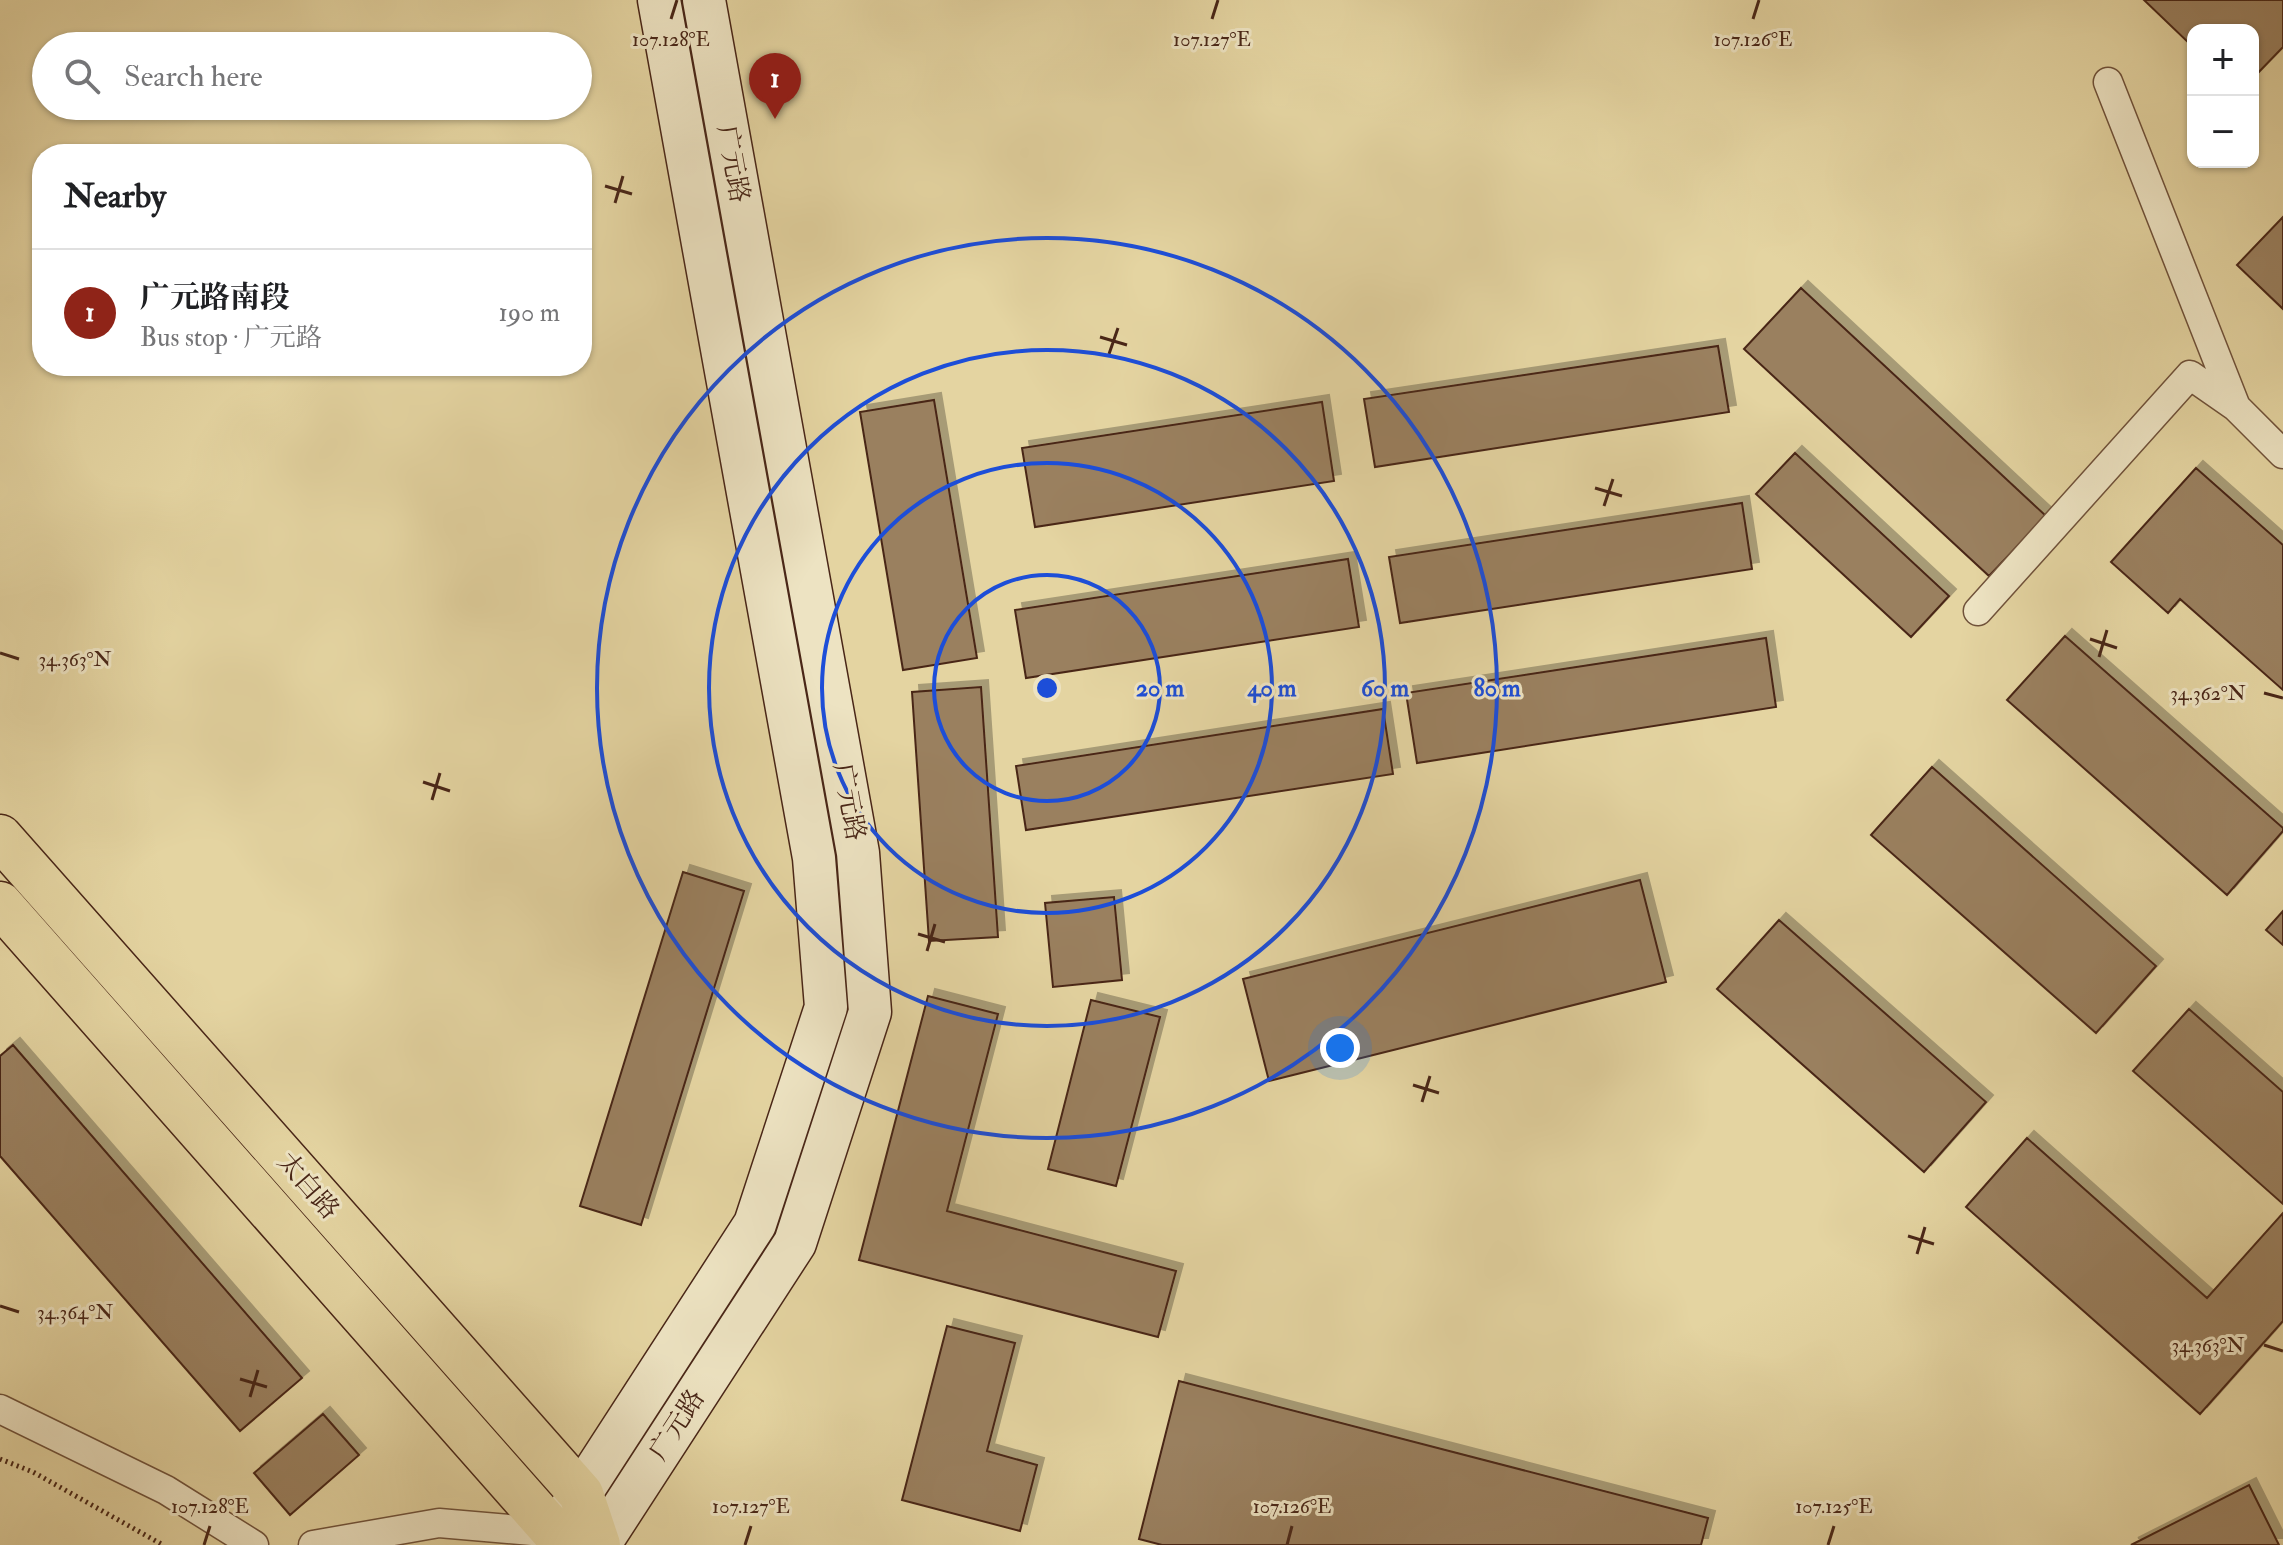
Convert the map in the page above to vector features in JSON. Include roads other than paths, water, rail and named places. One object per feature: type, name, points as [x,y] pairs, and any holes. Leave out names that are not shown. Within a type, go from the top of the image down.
[{"type":"highway","name":"太白路","points":[[0,837],[581,1494],[587,1542]]},
{"type":"highway","name":"太白路","points":[[0,904],[587,1542]]},
{"type":"main road","name":"广元路","points":[[581,1494],[755,1224],[826,1007],[814,858],[659,0]]},
{"type":"main road","name":"广元路","points":[[587,1542],[795,1243],[870,1012],[858,853],[704,0]]},
{"type":"street","points":[[2108,82],[2236,407]]},
{"type":"street","points":[[1978,611],[2190,375],[2236,407],[2283,454]]},
{"type":"street","points":[[0,1409],[166,1490],[254,1545]]},
{"type":"street","points":[[313,1545],[439,1523],[587,1542]]},
{"type":"place","name":"广元路南段","points":[[775,119]]}]
